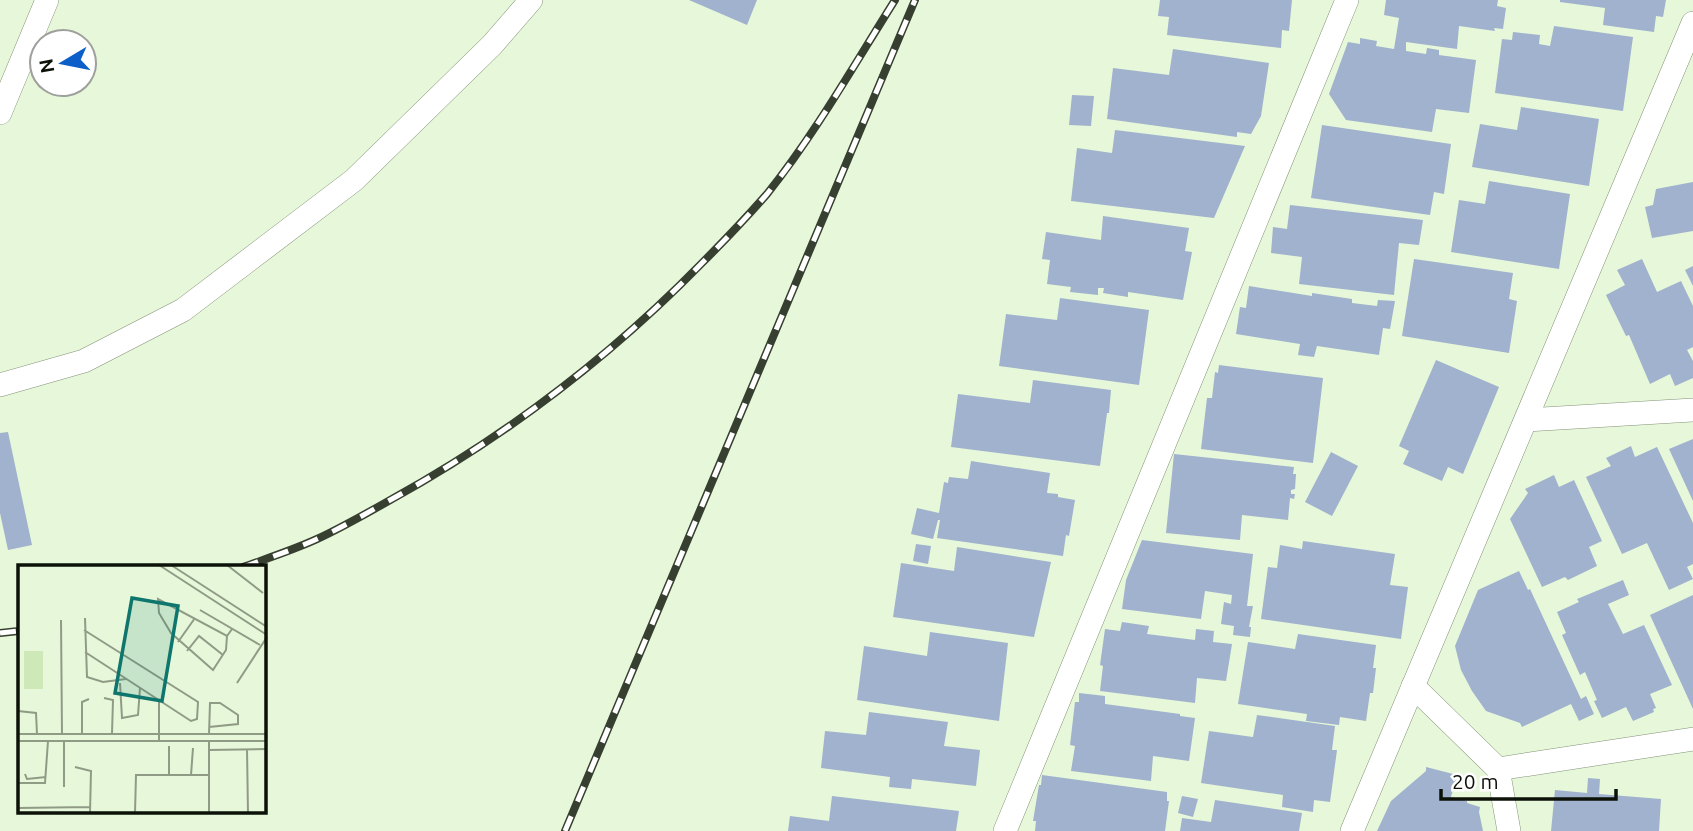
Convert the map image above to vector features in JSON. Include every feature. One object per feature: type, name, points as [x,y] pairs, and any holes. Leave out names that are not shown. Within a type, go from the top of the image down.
[{"type":"lane","points":[[0,113],[47,0]]},
{"type":"lane","points":[[0,386],[84,361],[183,310],[354,180],[492,45],[531,0]]},
{"type":"lane","points":[[1005,831],[1347,0]]},
{"type":"lane","points":[[1352,831],[1688,44],[1693,23]]},
{"type":"lane","points":[[1526,420],[1693,410]]},
{"type":"lane","points":[[1413,686],[1498,769],[1509,831]]},
{"type":"lane","points":[[1498,769],[1693,739]]},
{"type":"building","points":[[689,0],[757,0],[747,25]]},
{"type":"building","points":[[1160,0],[1292,0],[1289,31],[1282,30],[1281,48],[1167,35],[1169,17],[1158,16]]},
{"type":"building","points":[[1386,0],[1498,0],[1497,6],[1506,8],[1503,29],[1494,28],[1495,31],[1459,26],[1457,49],[1406,42],[1406,51],[1426,54],[1427,48],[1439,50],[1439,55],[1476,60],[1469,113],[1436,109],[1432,132],[1346,120],[1329,94],[1348,42],[1360,44],[1360,38],[1377,41],[1376,46],[1394,49],[1399,18],[1384,15]]},
{"type":"building","points":[[1560,0],[1666,0],[1663,17],[1656,16],[1654,32],[1603,25],[1605,8]]},
{"type":"building","points":[[1554,26],[1633,37],[1623,111],[1495,93],[1502,39],[1512,40],[1513,32],[1540,35],[1539,44],[1550,46]]},
{"type":"building","points":[[1173,49],[1269,63],[1261,116],[1251,134],[1237,132],[1237,137],[1107,119],[1113,68],[1169,75]]},
{"type":"building","points":[[1072,95],[1094,96],[1091,126],[1069,125]]},
{"type":"building","points":[[1521,107],[1599,119],[1589,186],[1472,167],[1480,124],[1517,130]]},
{"type":"building","points":[[1322,125],[1451,144],[1444,194],[1434,192],[1430,215],[1311,198]]},
{"type":"building","points":[[1115,130],[1245,146],[1214,218],[1071,201],[1077,148],[1112,153]]},
{"type":"building","points":[[1489,181],[1570,194],[1559,269],[1451,252],[1459,200],[1485,204]]},
{"type":"building","points":[[1693,182],[1693,231],[1652,238],[1645,207],[1653,205],[1656,189]]},
{"type":"building","points":[[1290,205],[1423,220],[1419,245],[1399,243],[1394,295],[1299,284],[1302,257],[1271,253],[1273,227],[1287,229]]},
{"type":"building","points":[[1103,216],[1189,228],[1185,251],[1192,252],[1183,300],[1128,292],[1128,297],[1103,293],[1104,288],[1098,288],[1098,295],[1070,292],[1071,287],[1047,284],[1050,260],[1042,259],[1046,232],[1101,240]]},
{"type":"building","points":[[1414,259],[1513,273],[1509,299],[1517,301],[1509,353],[1402,336]]},
{"type":"building","points":[[1642,259],[1657,292],[1681,281],[1693,306],[1693,347],[1687,350],[1693,361],[1693,378],[1675,386],[1670,374],[1650,384],[1629,335],[1626,336],[1606,295],[1625,285],[1617,270]]},
{"type":"building","points":[[1693,266],[1693,286],[1685,270]]},
{"type":"building","points":[[1249,286],[1352,299],[1352,303],[1377,306],[1378,300],[1395,301],[1390,329],[1383,328],[1379,355],[1317,346],[1314,357],[1298,355],[1300,344],[1236,334],[1240,307],[1246,308]]},
{"type":"building","points":[[1060,298],[1149,310],[1139,385],[999,366],[1006,314],[1057,320]]},
{"type":"building","points":[[1436,360],[1499,387],[1463,474],[1448,467],[1442,481],[1403,464],[1409,451],[1399,446]]},
{"type":"building","points":[[1219,365],[1323,378],[1313,463],[1201,449],[1207,398],[1212,398],[1215,372],[1218,373]]},
{"type":"building","points":[[1033,380],[1111,390],[1100,466],[951,447],[958,394],[1030,403]]},
{"type":"building","points":[[8,432],[32,545],[8,550],[0,513],[0,433]]},
{"type":"building","points":[[1693,439],[1693,501],[1669,449]]},
{"type":"building","points":[[1631,446],[1635,457],[1657,447],[1693,523],[1693,564],[1687,567],[1693,579],[1669,590],[1647,543],[1622,554],[1586,477],[1611,466],[1606,458]]},
{"type":"building","points":[[1331,452],[1358,466],[1332,516],[1305,502]]},
{"type":"building","points":[[1174,454],[1294,467],[1295,489],[1291,490],[1291,494],[1295,494],[1294,499],[1290,498],[1288,520],[1242,515],[1240,540],[1166,533]]},
{"type":"building","points":[[971,461],[1050,473],[1047,493],[1075,500],[1063,556],[937,538],[940,520],[933,539],[911,534],[917,508],[939,513],[944,482],[948,483],[949,477],[968,479]]},
{"type":"building","points":[[1554,475],[1559,487],[1574,480],[1602,541],[1589,547],[1597,566],[1568,580],[1565,577],[1542,587],[1510,519],[1528,493],[1525,489]]},
{"type":"building","points":[[1142,540],[1253,554],[1247,606],[1253,606],[1250,637],[1233,635],[1234,626],[1221,624],[1224,602],[1231,604],[1232,595],[1205,591],[1201,619],[1122,609],[1126,580]]},
{"type":"building","points":[[1303,541],[1395,554],[1390,585],[1408,587],[1401,639],[1261,619],[1268,567],[1277,568],[1280,545],[1302,549]]},
{"type":"building","points":[[916,544],[931,546],[928,564],[913,561]]},
{"type":"building","points":[[957,547],[1051,562],[1034,637],[893,617],[901,563],[954,571]]},
{"type":"building","points":[[1519,571],[1581,699],[1586,696],[1594,714],[1579,721],[1571,704],[1522,727],[1520,723],[1486,711],[1461,670],[1455,646],[1478,590]]},
{"type":"building","points":[[1623,580],[1629,595],[1608,604],[1623,634],[1644,625],[1672,685],[1650,694],[1656,708],[1653,709],[1654,712],[1633,721],[1626,707],[1602,718],[1585,672],[1580,675],[1562,635],[1566,633],[1557,612],[1579,602],[1577,599]]},
{"type":"building","points":[[1693,595],[1693,709],[1650,615]]},
{"type":"building","points":[[1122,622],[1149,626],[1147,634],[1195,640],[1196,629],[1214,631],[1213,642],[1232,644],[1226,681],[1197,678],[1195,703],[1100,691],[1105,629],[1120,631]]},
{"type":"building","points":[[930,632],[1008,643],[999,721],[857,700],[864,646],[927,656]]},
{"type":"building","points":[[1298,634],[1376,645],[1373,693],[1370,693],[1366,721],[1340,717],[1339,725],[1306,721],[1307,714],[1238,704],[1248,642],[1295,649]]},
{"type":"building","points":[[1079,693],[1105,696],[1105,704],[1195,718],[1189,761],[1153,756],[1151,781],[1071,771],[1075,746],[1070,745],[1075,702],[1079,702]]},
{"type":"building","points":[[869,712],[948,722],[944,746],[980,750],[976,786],[912,779],[911,789],[889,787],[890,777],[821,768],[825,731],[866,735]]},
{"type":"building","points":[[1257,715],[1335,726],[1332,750],[1337,750],[1330,802],[1314,800],[1313,812],[1282,807],[1283,795],[1201,783],[1209,731],[1253,737]]},
{"type":"building","points":[[1426,767],[1457,775],[1451,797],[1480,807],[1483,831],[1377,831],[1391,801],[1426,771]]},
{"type":"building","points":[[1042,775],[1167,792],[1169,801],[1165,831],[1035,831],[1036,821],[1033,821]]},
{"type":"building","points":[[1588,778],[1600,779],[1599,794],[1661,799],[1659,831],[1551,831],[1555,790],[1587,793]]},
{"type":"building","points":[[832,796],[959,811],[956,831],[788,831],[790,816],[829,821]]},
{"type":"building","points":[[1182,796],[1198,799],[1193,817],[1178,813]]},
{"type":"building","points":[[1215,800],[1302,813],[1299,831],[1180,831],[1182,818],[1211,822]]},
{"type":"railway","points":[[249,565],[327,534],[434,475],[555,393],[631,331],[702,263],[767,194],[818,123],[895,0]]},
{"type":"railway","points":[[565,831],[915,0]]},
{"type":"railway","points":[[0,633],[18,631]]}]
